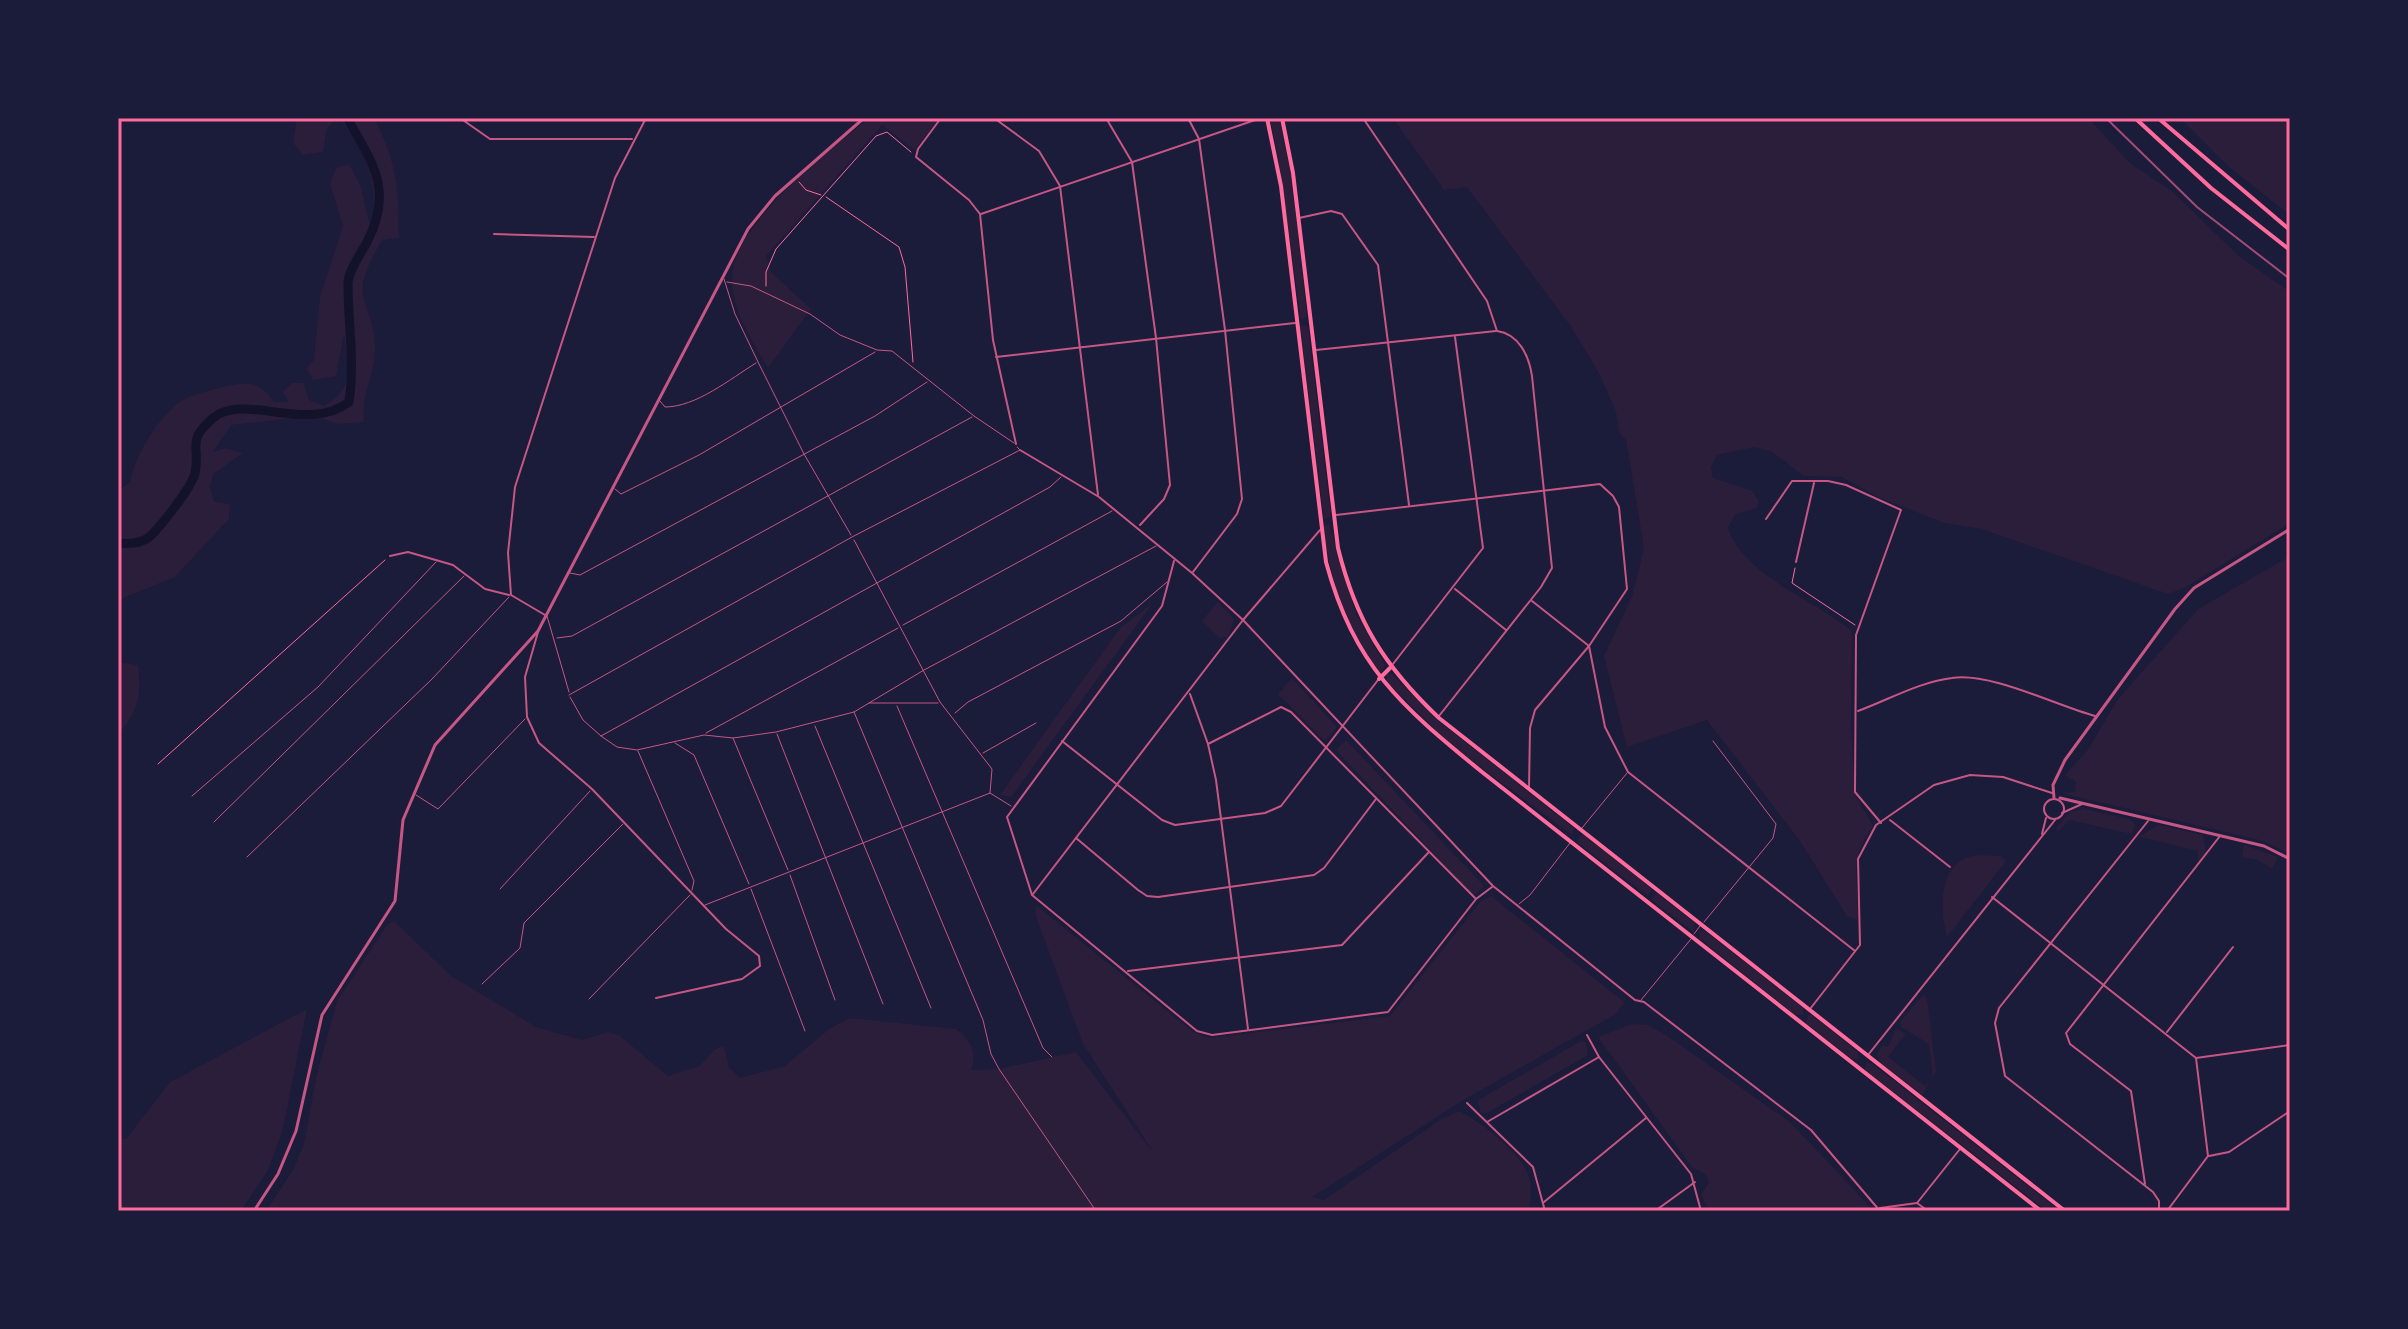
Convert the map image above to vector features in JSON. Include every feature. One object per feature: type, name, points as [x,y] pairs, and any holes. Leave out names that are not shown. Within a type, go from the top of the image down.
[{"type":"main road","points":[[1264,118],[1281,186],[1320,530],[1330,576],[1345,621],[1379,679],[1429,729],[2041,1211]]},
{"type":"main road","points":[[1282,118],[1299,218],[1333,518],[1355,606],[1390,668],[1439,718],[2065,1211]]},
{"type":"main road","points":[[2135,118],[2211,188],[2290,250]]},
{"type":"main road","points":[[2158,118],[2219,173],[2290,230]]},
{"type":"main road","points":[[1296,323],[1310,321]]},
{"type":"main road","points":[[1320,523],[1333,518]]},
{"type":"main road","points":[[1379,679],[1390,668]]},
{"type":"main road","points":[[1572,841],[1580,830]]},
{"type":"main road","points":[[1647,900],[1656,889]]},
{"type":"main road","points":[[1800,1021],[1809,1010]]},
{"type":"main road","points":[[1858,1067],[1868,1056]]},
{"type":"street","points":[[460,118],[490,139],[634,139]]},
{"type":"street","points":[[511,595],[508,553],[515,487],[615,178],[646,118]]},
{"type":"street","points":[[656,998],[742,979],[760,966],[759,956],[726,929],[592,789],[539,743],[527,717],[525,677],[538,631],[725,280],[748,229],[775,196],[864,118]]},
{"type":"street","points":[[941,118],[918,149],[918,158],[969,200],[980,214],[996,357],[1016,444]]},
{"type":"street","points":[[994,118],[1039,151],[1060,186],[1099,497]]},
{"type":"street","points":[[1106,118],[1132,162],[1156,338],[1170,485],[1164,499],[1138,526]]},
{"type":"street","points":[[1188,118],[1199,139],[1225,330],[1242,499],[1237,514],[1192,573]]},
{"type":"street","points":[[980,214],[1264,118]]},
{"type":"street","points":[[1363,118],[1482,294],[1497,331]]},
{"type":"street","points":[[1299,218],[1331,211],[1342,214],[1373,256],[1380,276],[1409,507]]},
{"type":"street","points":[[494,234],[595,237]]},
{"type":"street","points":[[996,357],[1296,323]]},
{"type":"street","points":[[1314,350],[1497,331],[1514,338],[1530,362],[1552,568],[1531,600],[1439,718]]},
{"type":"street","points":[[1390,668],[1483,548],[1455,337]]},
{"type":"street","points":[[1020,450],[1099,497],[1192,573],[1243,620],[1493,886],[1639,1002],[1811,1130],[1879,1210],[1917,1203],[1961,1148]]},
{"type":"street","points":[[1766,519],[1792,481],[1846,485],[1897,506],[1900,519],[1886,547],[1857,626],[1855,792],[1881,823]]},
{"type":"street","points":[[1796,562],[1814,482]]},
{"type":"street","points":[[1333,518],[1600,484],[1613,496],[1619,507],[1627,589],[1589,646],[1535,710],[1531,720],[1528,789]]},
{"type":"street","points":[[2042,835],[2049,803],[2065,760],[2194,588],[2290,529]]},
{"type":"street","points":[[1032,895],[1243,620],[1320,530]]},
{"type":"street","points":[[390,556],[408,552],[453,565],[485,589],[511,595],[546,616]]},
{"type":"street","points":[[1173,559],[1162,606],[1013,807],[1006,822],[1019,848],[1032,895],[1197,1031],[1212,1035],[1388,1012],[1476,899],[1493,886]]},
{"type":"street","points":[[1453,587],[1507,631]]},
{"type":"street","points":[[1531,600],[1589,646],[1605,727],[1628,772],[1855,951]]},
{"type":"street","points":[[254,1211],[278,1174],[296,1131],[322,1015],[395,901],[403,820],[435,745],[538,631]]},
{"type":"street","points":[[1857,712],[1928,683],[1965,677],[1985,679],[2096,716]]},
{"type":"street","points":[[1062,741],[1162,820],[1175,825],[1273,811],[1328,748],[1379,679]]},
{"type":"street","points":[[1190,692],[1208,744],[1221,818],[1248,1031]]},
{"type":"street","points":[[1208,744],[1281,707],[1328,748],[1476,899]]},
{"type":"street","points":[[1809,1010],[1855,951],[1861,936],[1858,859],[1866,840],[1881,823],[1934,785],[1970,775],[2003,777],[2060,798],[2264,846],[2290,859]]},
{"type":"street","points":[[2060,798],[2061,814]]},
{"type":"street","points":[[1076,837],[1147,896],[1229,887],[1314,875],[1324,868],[1376,799]]},
{"type":"street","points":[[1868,1056],[2042,835],[2061,814],[2083,803]]},
{"type":"street","points":[[2046,818],[2055,820]]},
{"type":"street","points":[[2150,818],[1995,1015],[2002,1070],[2145,1185],[2157,1196],[2159,1211]]},
{"type":"street","points":[[1889,819],[1950,867]]},
{"type":"street","points":[[2145,1185],[2131,1091],[2066,1039],[2066,1033],[2221,835]]},
{"type":"street","points":[[1127,971],[1342,945],[1428,853]]},
{"type":"street","points":[[1992,897],[2196,1058],[2208,1156]]},
{"type":"street","points":[[2166,1033],[2233,947]]},
{"type":"street","points":[[1587,1035],[1599,1057],[1695,1182],[1701,1211]]},
{"type":"street","points":[[2196,1058],[2290,1045]]},
{"type":"street","points":[[1486,1123],[1599,1057]]},
{"type":"street","points":[[1467,1103],[1533,1167],[1545,1211]]},
{"type":"street","points":[[2167,1211],[2208,1156],[2229,1152],[2290,1111]]},
{"type":"street","points":[[1544,1202],[1647,1117]]},
{"type":"street","points":[[1655,1211],[1695,1182]]},
{"type":"street","points":[[1917,1203],[1928,1211]]},
{"type":"lane","points":[[569,695],[852,537],[1020,450],[892,351],[877,350],[840,335],[824,322],[766,294],[725,280]]},
{"type":"lane","points":[[725,280],[735,314],[804,454],[878,583],[940,702],[992,769],[990,793]]},
{"type":"lane","points":[[613,487],[621,494],[699,455],[877,350]]},
{"type":"lane","points":[[660,401],[665,407],[674,407],[758,362]]},
{"type":"lane","points":[[568,573],[580,575],[875,416],[930,381]]},
{"type":"lane","points":[[554,638],[572,636],[974,416]]},
{"type":"lane","points":[[601,736],[1050,487],[1063,475]]},
{"type":"lane","points":[[546,616],[569,695],[583,720],[617,747],[637,750],[704,735],[1115,509]]},
{"type":"lane","points":[[704,735],[733,738],[776,732],[854,712],[924,670],[1158,545]]},
{"type":"lane","points":[[192,796],[318,687],[436,562]]},
{"type":"lane","points":[[214,822],[465,574]]},
{"type":"lane","points":[[953,715],[968,702],[1121,621],[1168,581]]},
{"type":"lane","points":[[247,857],[432,679],[511,595]]},
{"type":"lane","points":[[869,703],[940,702]]},
{"type":"lane","points":[[896,704],[1043,1048],[1052,1057]]},
{"type":"lane","points":[[854,712],[983,1020],[991,1054],[1096,1211]]},
{"type":"lane","points":[[415,795],[438,809],[527,717]]},
{"type":"lane","points":[[814,723],[931,1008]]},
{"type":"lane","points":[[981,754],[1036,723]]},
{"type":"lane","points":[[776,732],[883,1004]]},
{"type":"lane","points":[[733,738],[788,872],[835,1000]]},
{"type":"lane","points":[[1639,1002],[1773,838],[1776,824],[1713,741]]},
{"type":"lane","points":[[673,742],[694,755],[750,886],[805,1031]]},
{"type":"lane","points":[[589,999],[691,893],[694,881],[637,750]]},
{"type":"lane","points":[[1580,830],[1628,772]]},
{"type":"lane","points":[[500,889],[592,789]]},
{"type":"lane","points":[[704,906],[990,793]]},
{"type":"lane","points":[[990,793],[1013,807]]},
{"type":"lane","points":[[482,984],[520,948],[524,923],[625,822]]},
{"type":"lane","points":[[1519,904],[1530,895],[1572,841]]},
{"type":"path","points":[[766,294],[766,272],[776,249],[881,131],[887,132],[918,158]]},
{"type":"path","points":[[797,177],[802,187],[824,195],[899,247],[904,256],[913,365]]},
{"type":"path","points":[[158,764],[390,556]]},
{"type":"path","points":[[1796,562],[1792,583],[1857,626]]},
{"type":"shaded area","points":[[297,118],[374,118],[388,148],[395,176],[399,238],[382,240],[367,269],[363,285],[375,342],[364,402],[364,422],[338,424],[323,419],[293,418],[231,425],[213,452],[225,448],[243,453],[213,474],[210,486],[214,502],[230,504],[229,519],[175,577],[118,600],[118,491],[130,482],[154,429],[178,403],[192,396],[244,384],[261,388],[274,402],[288,402],[283,392],[292,383],[303,383],[309,400],[324,406],[341,392],[345,384],[348,366],[344,334],[336,376],[313,380],[306,368],[314,360],[320,297],[343,226],[330,184],[336,168],[349,164],[361,187],[369,222],[373,221],[374,192],[368,168],[342,121],[335,120],[327,128],[323,152],[303,155],[293,143]]},
{"type":"shaded area","points":[[869,118],[939,118],[915,150],[882,125],[766,256],[772,273],[811,309],[768,368],[737,307],[732,284],[735,262],[746,239],[784,192]]},
{"type":"shaded area","points":[[1279,118],[1292,178],[1307,316],[1301,320],[1278,155],[1270,119]]},
{"type":"shaded area","points":[[1393,118],[2088,118],[2131,164],[2173,192],[2239,256],[2290,292],[2290,523],[2186,587],[2168,594],[1982,529],[1944,523],[1876,496],[1842,477],[1804,476],[1772,452],[1755,447],[1717,455],[1711,468],[1713,478],[1752,491],[1759,501],[1757,508],[1736,514],[1728,527],[1735,543],[1763,572],[1852,631],[1851,727],[1855,795],[1873,826],[1857,860],[1858,920],[1847,916],[1800,841],[1707,720],[1627,747],[1604,656],[1632,596],[1644,548],[1626,440],[1619,433],[1616,412],[1600,375],[1572,328],[1467,187],[1444,190]]},
{"type":"shaded area","points":[[2180,118],[2290,118],[2290,215],[2228,166]]},
{"type":"shaded area","points":[[1300,326],[1308,327],[1331,516],[1324,520]]},
{"type":"shaded area","points":[[1329,524],[1356,614],[1385,665],[1382,672],[1370,663],[1360,648],[1342,606],[1325,541],[1323,526]]},
{"type":"shaded area","points":[[2290,556],[2290,854],[2263,841],[2061,793],[2075,792],[2076,782],[2065,775],[2087,751],[2118,699],[2198,609]]},
{"type":"shaded area","points":[[1218,602],[1234,619],[1228,637],[1220,638],[1202,621]]},
{"type":"shaded area","points":[[1153,603],[1011,797],[1000,795],[1120,628]]},
{"type":"shaded area","points":[[118,662],[138,665],[139,685],[134,710],[118,735]]},
{"type":"shaded area","points":[[1387,674],[1392,674],[1436,719],[1574,828],[1572,835],[1450,744],[1386,681]]},
{"type":"shaded area","points":[[1292,678],[1337,727],[1325,741],[1278,694]]},
{"type":"shaded area","points":[[1346,740],[1484,886],[1474,896],[1336,750]]},
{"type":"shaded area","points":[[2084,809],[2130,819],[2135,824],[2131,838],[2131,834],[2069,820],[2059,831],[2056,828],[2070,812]]},
{"type":"shaded area","points":[[2158,825],[2203,835],[2206,852],[2198,863],[2198,851],[2141,837],[2134,840]]},
{"type":"shaded area","points":[[1584,835],[1652,889],[1648,896],[1578,843],[1579,836]]},
{"type":"shaded area","points":[[2244,845],[2278,857],[2272,869],[2258,860],[2242,857]]},
{"type":"shaded area","points":[[2001,856],[2006,861],[1947,937],[1943,912],[1944,886],[1955,865],[1965,858]]},
{"type":"shaded area","points":[[1657,893],[1695,923],[1694,932],[1651,900]]},
{"type":"shaded area","points":[[1491,896],[1624,1002],[1616,1014],[1465,1099],[1312,1197],[1324,1200],[1440,1120],[1459,1111],[1498,1137],[1523,1164],[1531,1187],[1529,1211],[266,1211],[293,1170],[304,1144],[316,1078],[337,1001],[387,925],[394,921],[450,975],[536,1027],[582,1040],[608,1032],[620,1036],[668,1076],[700,1066],[714,1050],[724,1046],[729,1067],[740,1078],[785,1066],[829,1029],[850,1018],[956,1029],[972,1047],[974,1058],[971,1070],[999,1069],[1076,1052],[1155,1155],[1083,1044],[1036,917],[1036,905],[1192,1031],[1209,1038],[1390,1016],[1480,902]]},
{"type":"shaded area","points":[[1700,931],[1705,931],[1803,1008],[1803,1015],[1795,1015],[1699,938]]},
{"type":"shaded area","points":[[1923,995],[1927,998],[1936,1071],[1933,1076],[1929,1044],[1901,1027],[1900,1022]]},
{"type":"shaded area","points":[[307,1009],[283,1129],[268,1170],[241,1211],[118,1211],[118,1138],[126,1139],[170,1082]]},
{"type":"shaded area","points":[[1808,1015],[1858,1052],[1859,1059],[1852,1059],[1806,1023]]},
{"type":"shaded area","points":[[1632,1024],[1648,1025],[1666,1035],[1790,1122],[1874,1211],[1709,1211],[1701,1195],[1709,1182],[1706,1175],[1692,1167],[1598,1037]]},
{"type":"shaded area","points":[[1896,1028],[1905,1034],[1888,1057],[1925,1086],[1930,1081],[1922,1095],[1881,1063],[1877,1054],[1883,1045],[1888,1047]]},
{"type":"shaded area","points":[[1581,1041],[1586,1042],[1588,1055],[1485,1114],[1480,1112],[1478,1100]]},
{"type":"shaded area","points":[[1866,1062],[2060,1211],[2047,1211],[1865,1070]]},
{"type":"waterway","points":[[118,543],[141,541],[160,526],[188,488],[195,473],[199,433],[213,418],[226,411],[241,409],[314,414],[332,411],[349,402],[349,279],[374,226],[379,194],[372,165],[347,118]]},
{"type":"tram line","points":[[2106,118],[2197,207],[2290,279]]}]
